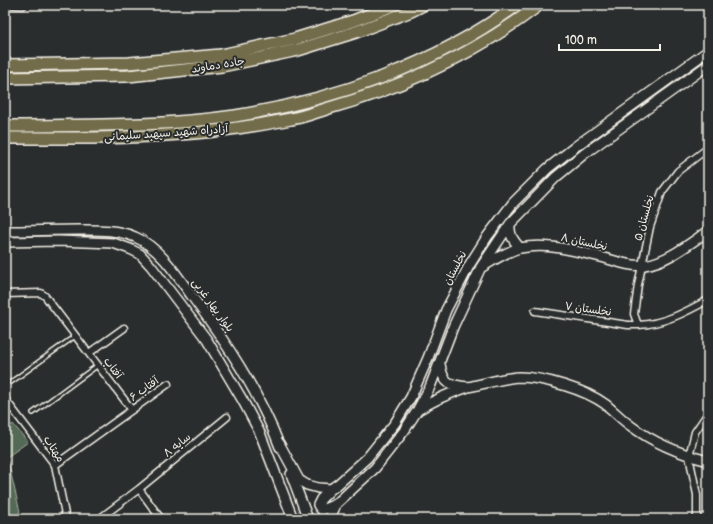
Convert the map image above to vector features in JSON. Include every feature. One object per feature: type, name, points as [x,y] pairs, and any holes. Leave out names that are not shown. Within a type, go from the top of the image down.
[{"type":"highway","name":"جاده دماوند","points":[[5,65],[129,63],[221,55],[295,39],[353,21],[394,5]]},
{"type":"highway","name":"جاده دماوند","points":[[5,78],[128,76],[222,66],[298,50],[356,32],[423,5]]},
{"type":"highway","name":"آزادراه شهید سپهبد سلیمانی","points":[[5,126],[179,122],[234,116],[290,106],[345,91],[416,63],[455,44],[517,5]]},
{"type":"highway","name":"آزادراه شهید سپهبد سلیمانی","points":[[5,138],[117,137],[180,134],[236,128],[293,119],[387,89],[454,59],[519,20],[540,5]]},
{"type":"street","name":"نخلستان","points":[[708,51],[576,146],[547,169],[513,204],[486,237],[470,264],[446,310],[428,358],[411,397],[396,423],[367,458],[321,499],[318,505],[322,510],[336,504],[375,468],[404,431],[430,387],[460,310],[481,267],[510,224],[556,177],[584,154],[708,65]]},
{"type":"street","name":"نخلستان ۵","points":[[638,325],[635,320],[634,310],[650,227],[662,192],[678,171],[708,148]]},
{"type":"street","points":[[481,267],[520,248],[514,241],[510,232],[510,224]]},
{"type":"street","name":"بلوار بهار غربی","points":[[5,231],[110,230],[136,237],[159,255],[177,276],[220,334],[252,388],[278,443],[308,519]]},
{"type":"street","points":[[643,266],[675,253],[708,231]]},
{"type":"street","points":[[5,242],[58,241],[113,243],[122,245],[140,254],[151,266],[207,340],[243,401],[260,433],[293,519]]},
{"type":"street","name":"نخلستان ۸","points":[[520,248],[543,247],[567,249],[643,266]]},
{"type":"street","name":"آفتاب","points":[[5,294],[41,293],[45,296],[132,410]]},
{"type":"street","name":"نخلستان ۷","points":[[535,311],[621,324],[638,325],[659,322],[684,313],[708,300]]},
{"type":"street","points":[[89,353],[124,328]]},
{"type":"street","points":[[440,363],[442,374],[446,381],[453,386],[468,387]]},
{"type":"street","points":[[417,411],[449,393],[468,387],[519,378],[552,382],[574,388],[604,403],[630,426],[659,444],[689,456],[708,461]]},
{"type":"street","name":"آفتاب ۶","points":[[132,410],[168,384]]},
{"type":"street","name":"مهتاب","points":[[5,399],[55,465],[66,519]]},
{"type":"street","points":[[55,465],[132,410]]},
{"type":"street","points":[[697,519],[697,495],[689,456],[695,432],[699,424],[708,413]]},
{"type":"street","name":"سایه ۸","points":[[99,519],[139,489],[227,417]]},
{"type":"street","points":[[278,443],[299,480],[307,485],[331,489]]},
{"type":"street","points":[[139,489],[162,519]]},
{"type":"street","name":"نخلستان","points":[[330,519],[336,504]]},
{"type":"street","points":[[107,513],[112,519]]},
{"type":"lane","points":[[5,6],[23,7],[26,5]]},
{"type":"lane","points":[[11,382],[75,336]]},
{"type":"lane","points":[[33,413],[98,365]]},
{"type":"green space","points":[[13,424],[28,442],[7,457],[20,512],[10,519],[5,519],[5,429]]}]
